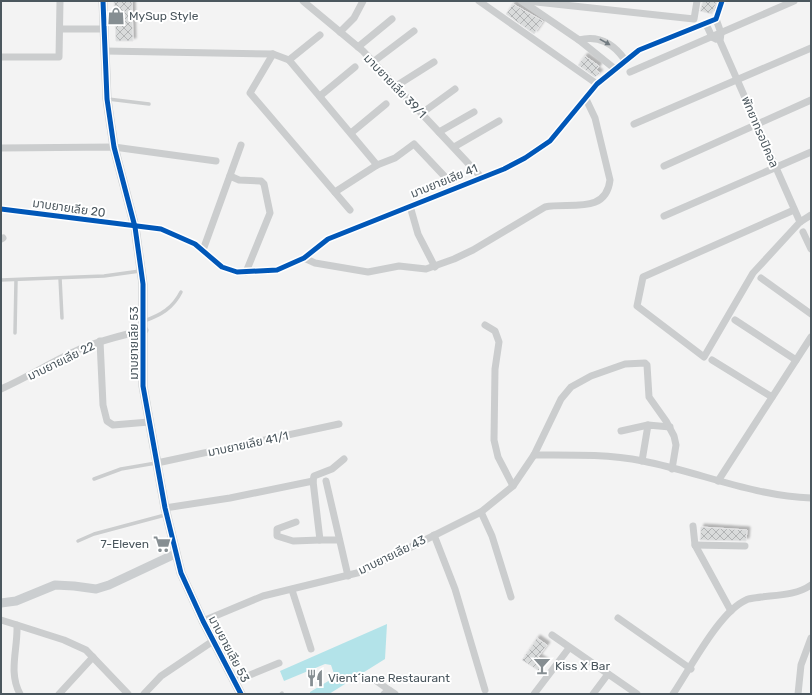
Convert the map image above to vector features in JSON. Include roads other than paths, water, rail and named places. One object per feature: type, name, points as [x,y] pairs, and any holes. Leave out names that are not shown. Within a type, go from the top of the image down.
[{"type":"street","points":[[1,58],[59,57],[60,1]]},
{"type":"street","name":"มาบยายเลีย 53","points":[[103,1],[107,99],[114,147],[135,227],[141,271],[144,325],[143,386],[166,511],[175,554],[181,573],[213,641],[242,694]]},
{"type":"street","name":"มาบยายเลีย 39/1","points":[[303,1],[358,47],[481,177]]},
{"type":"street","points":[[340,32],[354,18],[363,1]]},
{"type":"street","points":[[479,1],[597,84]]},
{"type":"street","points":[[522,1],[579,40],[615,69]]},
{"type":"street","points":[[527,1],[576,4],[694,19],[697,1]]},
{"type":"street","points":[[716,20],[722,1]]},
{"type":"street","points":[[630,72],[794,1]]},
{"type":"street","points":[[358,47],[392,19]]},
{"type":"street","name":"มาบยายเลีย 41","points":[[135,227],[161,229],[195,244],[222,267],[237,272],[277,270],[304,258],[328,239],[525,158],[550,141],[597,84],[625,60],[639,50],[654,43],[716,20]]},
{"type":"street","name":"พัทยาทรอปิคอล","points":[[716,20],[720,33],[720,41],[800,222]]},
{"type":"street","points":[[706,24],[712,37],[720,41]]},
{"type":"street","points":[[60,29],[104,29]]},
{"type":"street","points":[[373,62],[414,31]]},
{"type":"street","points":[[289,60],[320,34]]},
{"type":"street","points":[[579,40],[588,38],[600,39],[614,47],[625,60]]},
{"type":"street","points":[[634,124],[811,48]]},
{"type":"street","points":[[105,51],[273,54],[289,60],[377,165]]},
{"type":"street","points":[[273,54],[250,93],[350,210]]},
{"type":"street","points":[[396,86],[434,62]]},
{"type":"street","points":[[320,96],[355,67]]},
{"type":"street","points":[[422,113],[455,89]]},
{"type":"street","points":[[304,258],[315,262],[368,272],[399,266],[413,269],[435,267],[473,250],[545,207],[589,205],[599,201],[604,197],[609,189],[609,176],[595,118],[586,99]]},
{"type":"street","points":[[664,166],[811,100]]},
{"type":"street","points":[[351,133],[386,104]]},
{"type":"street","points":[[439,132],[474,112]]},
{"type":"street","points":[[454,147],[499,121]]},
{"type":"street","points":[[335,192],[377,165],[395,158],[414,144],[447,179]]},
{"type":"street","points":[[203,250],[241,145]]},
{"type":"street","points":[[1,148],[40,149],[114,147],[216,161]]},
{"type":"street","points":[[664,216],[811,152]]},
{"type":"street","points":[[230,176],[239,180],[261,181],[264,184],[270,210],[246,272]]},
{"type":"street","points":[[410,206],[418,234],[435,267]]},
{"type":"street","name":"มาบยายเลีย 20","points":[[1,209],[135,227]]},
{"type":"street","points":[[794,210],[643,277],[637,306],[704,357],[753,273],[800,222],[811,215]]},
{"type":"street","points":[[803,232],[811,249]]},
{"type":"street","points":[[761,278],[811,314]]},
{"type":"street","points":[[735,320],[796,360]]},
{"type":"street","name":"มาบยายเลีย 22","points":[[1,389],[28,377],[42,368],[79,350],[144,325]]},
{"type":"street","points":[[485,325],[495,331],[498,342],[494,369],[494,440],[498,457],[513,486]]},
{"type":"street","points":[[718,481],[811,337]]},
{"type":"street","points":[[100,341],[103,405],[107,421],[113,425],[149,422]]},
{"type":"street","points":[[712,360],[772,397]]},
{"type":"street","name":"มาบยายเลีย 43","points":[[203,621],[263,596],[361,572],[481,512],[513,486],[534,455],[561,398],[571,388],[591,376],[625,364],[639,362],[645,363],[647,365],[649,397],[670,427]]},
{"type":"street","name":"มาบยายเลีย 41/1","points":[[157,463],[339,424]]},
{"type":"street","points":[[621,431],[648,425],[670,427],[676,445],[672,469]]},
{"type":"street","points":[[642,461],[648,425]]},
{"type":"street","points":[[534,455],[595,456],[642,461],[786,497],[811,498]]},
{"type":"street","points":[[320,540],[313,481],[314,476],[332,469],[344,459]]},
{"type":"street","points":[[166,511],[313,481]]},
{"type":"street","points":[[326,481],[348,576]]},
{"type":"street","points":[[481,512],[492,536],[511,597]]},
{"type":"street","points":[[296,522],[277,529],[277,536],[293,541],[339,540]]},
{"type":"street","points":[[693,526],[695,545],[731,611]]},
{"type":"street","points":[[434,535],[454,589],[485,690]]},
{"type":"street","points":[[695,545],[745,546]]},
{"type":"street","points":[[1,604],[16,601],[55,586],[74,586],[96,589],[109,585],[175,554]]},
{"type":"street","points":[[673,694],[691,669],[708,639],[731,611],[746,599],[803,591],[811,585]]},
{"type":"street","points":[[292,590],[311,649]]},
{"type":"street","points":[[618,618],[691,669]]},
{"type":"street","points":[[1,620],[75,644],[86,650],[128,694]]},
{"type":"street","points":[[18,625],[18,637],[13,672],[16,686],[20,694]]},
{"type":"street","points":[[552,636],[637,694]]},
{"type":"street","points":[[798,694],[801,665],[811,638]]},
{"type":"street","points":[[144,694],[161,676],[213,641]]},
{"type":"street","points":[[534,694],[569,648]]},
{"type":"street","points":[[59,694],[93,657]]},
{"type":"street","points":[[234,681],[279,663]]},
{"type":"street","points":[[593,694],[608,674]]},
{"type":"street","points":[[375,680],[389,693]]},
{"type":"lane","points":[[107,99],[149,104]]},
{"type":"lane","points":[[1,280],[104,276],[141,271]]},
{"type":"lane","points":[[60,278],[62,318]]},
{"type":"lane","points":[[15,333],[16,280]]},
{"type":"lane","points":[[144,325],[166,311],[176,301],[182,292]]},
{"type":"lane","points":[[94,479],[122,469],[157,463]]},
{"type":"lane","points":[[78,541],[94,534],[166,511]]},
{"type":"water","points":[[387,624],[385,659],[329,694],[310,694],[310,692],[335,677],[331,665],[325,664],[284,681],[280,671]]},
{"type":"place","name":"MySup Style","points":[[116,16]]},
{"type":"place","name":"7-Eleven","points":[[162,544]]},
{"type":"place","name":"Kiss X Bar","points":[[542,666]]},
{"type":"place","name":"Vient´iane Restaurant","points":[[315,678]]}]
